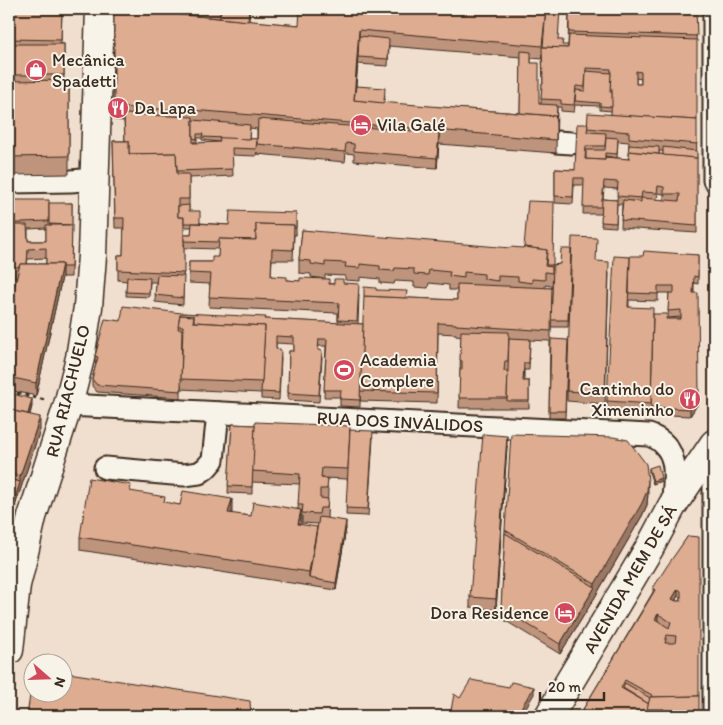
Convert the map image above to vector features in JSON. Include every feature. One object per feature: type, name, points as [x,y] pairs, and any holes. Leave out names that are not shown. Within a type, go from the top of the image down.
[{"type":"main road","name":"RUA RIACHUELO","points":[[9,641],[16,585],[32,517],[68,406],[80,358],[88,307],[92,256],[94,179],[105,109],[100,9]]},
{"type":"main road","name":"AVENIDA MEM DE SÁ","points":[[548,716],[650,547],[672,506],[714,444]]},
{"type":"street","points":[[714,9],[714,180]]},
{"type":"street","points":[[9,182],[94,179]]},
{"type":"street","name":"RUA DOS INVÁLIDOS","points":[[68,406],[649,435],[658,438],[665,444],[672,456],[675,478],[672,506]]},
{"type":"street","points":[[105,468],[184,475],[199,473],[213,460],[218,414]]},
{"type":"street","points":[[714,484],[714,716]]},
{"type":"path","points":[[9,391],[68,406]]},
{"type":"building","points":[[9,9],[62,9],[61,40],[9,39]]},
{"type":"building","points":[[114,9],[299,25],[300,9],[546,9],[542,46],[359,30],[354,100],[556,116],[556,140],[204,111],[114,107]]},
{"type":"building","points":[[157,9],[157,13],[123,10]]},
{"type":"building","points":[[190,9],[220,9],[220,18],[189,15]]},
{"type":"building","points":[[221,9],[249,9],[248,21],[220,18]]},
{"type":"building","points":[[546,9],[560,9],[558,40],[563,40],[562,45],[568,45],[568,48],[543,47]]},
{"type":"building","points":[[569,9],[696,9],[697,36],[569,32]]},
{"type":"building","points":[[569,35],[697,40],[697,120],[611,115],[611,69],[586,68],[585,87],[576,86],[574,105],[561,104],[561,100],[541,99],[543,84],[542,47],[568,48]],"holes":[[[636,71],[641,72],[641,84],[636,84]]]},
{"type":"building","points":[[359,36],[389,39],[388,59],[358,57]]},
{"type":"building","name":"Mecânica Spadetti","points":[[9,44],[64,44],[64,75],[9,75]]},
{"type":"building","points":[[521,51],[531,52],[531,63],[539,63],[539,104],[557,105],[556,122],[556,116],[520,113]]},
{"type":"building","points":[[586,71],[611,73],[610,92],[612,92],[612,107],[600,106],[600,103],[575,101],[576,90],[585,91]]},
{"type":"building","points":[[69,80],[69,156],[9,157],[9,81]]},
{"type":"building","points":[[356,86],[385,88],[384,103],[354,100]]},
{"type":"building","points":[[588,113],[697,120],[697,144],[629,138],[629,132],[587,128]]},
{"type":"building","points":[[124,114],[193,117],[193,143],[220,142],[219,137],[257,139],[256,149],[232,148],[233,169],[177,171],[176,153],[129,154],[129,141],[125,141]]},
{"type":"building","points":[[258,119],[439,133],[437,158],[354,151],[354,144],[346,143],[345,152],[257,144]]},
{"type":"building","points":[[193,120],[250,125],[249,139],[202,137],[203,134],[197,134],[197,139],[193,138]]},
{"type":"building","points":[[577,124],[588,124],[587,132],[606,133],[605,146],[586,146],[585,159],[605,160],[605,157],[629,159],[629,151],[697,158],[697,226],[621,220],[623,200],[641,202],[641,198],[617,196],[618,182],[604,181],[602,207],[583,207],[584,178],[574,178],[573,197],[555,196],[555,169],[575,170]],"holes":[[[658,186],[664,187],[664,194],[680,194],[679,201],[641,198],[642,192],[657,193]]]},
{"type":"building","points":[[606,137],[618,138],[617,154],[605,153],[605,160],[586,159],[586,150],[605,150]]},
{"type":"building","points":[[113,141],[129,141],[129,154],[176,153],[177,174],[189,174],[189,199],[178,199],[178,217],[184,217],[184,273],[118,270],[118,255],[123,255],[124,218],[115,218]]},
{"type":"building","points":[[629,145],[659,147],[659,154],[629,151],[628,155]]},
{"type":"building","points":[[663,147],[697,151],[697,158],[663,155]]},
{"type":"building","points":[[602,199],[617,200],[616,223],[601,222]]},
{"type":"building","points":[[9,200],[49,200],[49,221],[9,223]]},
{"type":"building","points":[[528,201],[554,202],[553,265],[546,265],[547,250],[524,247]]},
{"type":"building","points":[[49,203],[72,203],[72,225],[49,224]]},
{"type":"building","points":[[189,205],[189,211],[200,211],[200,223],[184,223],[184,217],[178,217],[178,206]]},
{"type":"building","points":[[230,211],[296,213],[296,228],[294,228],[294,225],[256,224],[256,240],[219,239],[219,242],[184,241],[184,235],[191,235],[192,223],[229,225]]},
{"type":"building","points":[[256,224],[294,225],[293,250],[272,249],[271,276],[287,277],[287,280],[300,281],[300,278],[329,279],[329,284],[334,284],[334,279],[343,279],[343,283],[359,284],[357,321],[338,320],[339,303],[209,297],[211,274],[189,273],[189,262],[212,262],[212,257],[218,257],[219,239],[256,240]]},
{"type":"building","points":[[9,225],[27,225],[28,241],[46,241],[46,225],[72,225],[71,267],[62,267],[62,264],[46,264],[46,248],[28,249],[27,264],[20,264],[19,267],[9,267]]},
{"type":"building","points":[[302,230],[547,250],[545,266],[552,267],[552,273],[545,272],[545,280],[532,279],[532,283],[518,281],[518,277],[498,276],[498,281],[484,279],[484,274],[464,272],[464,278],[449,276],[450,272],[429,270],[428,275],[414,274],[414,269],[395,268],[394,271],[380,270],[380,266],[360,264],[360,268],[345,267],[346,263],[325,262],[325,266],[311,264],[311,261],[299,260]]},
{"type":"building","points":[[572,237],[597,238],[596,261],[609,262],[605,394],[567,391]]},
{"type":"building","points":[[561,249],[571,249],[568,320],[551,320],[553,265],[560,264]]},
{"type":"building","points":[[644,251],[698,255],[698,277],[694,276],[693,293],[698,293],[699,395],[690,409],[651,407],[653,314],[667,314],[666,319],[681,319],[681,310],[668,311],[669,293],[674,293],[674,286],[658,286],[658,294],[629,293],[630,256],[643,256]]},
{"type":"building","points":[[614,256],[630,257],[628,307],[653,308],[651,404],[607,401]]},
{"type":"building","points":[[20,264],[62,264],[36,383],[9,377],[9,292],[13,293]]},
{"type":"building","points":[[157,275],[184,276],[183,298],[155,295]]},
{"type":"building","points":[[127,277],[150,278],[149,293],[126,292]]},
{"type":"building","points":[[457,284],[552,288],[551,331],[438,323],[437,393],[360,391],[364,296],[457,300]]},
{"type":"building","points":[[364,287],[376,288],[376,290],[407,291],[406,298],[364,296]]},
{"type":"building","points":[[123,306],[181,313],[363,324],[360,400],[340,399],[341,390],[324,390],[327,339],[319,339],[318,350],[322,351],[319,395],[288,393],[289,351],[294,351],[294,337],[276,336],[276,349],[281,350],[279,393],[261,392],[265,326],[194,322],[194,316],[180,315],[178,329],[182,329],[181,391],[97,385],[92,379],[98,357],[95,356],[105,319],[121,321]]},
{"type":"building","points":[[180,315],[194,316],[193,322],[265,326],[262,382],[181,379],[183,326],[178,326]]},
{"type":"building","points":[[461,331],[509,332],[508,361],[505,361],[504,371],[508,371],[507,398],[459,398],[460,369],[462,369],[462,361],[460,360]]},
{"type":"building","points":[[509,338],[530,339],[529,363],[524,363],[523,381],[529,381],[529,401],[507,401]]},
{"type":"building","points":[[551,339],[568,340],[565,411],[549,411]]},
{"type":"building","points":[[9,393],[32,399],[28,414],[9,410]]},
{"type":"building","points":[[9,410],[40,417],[20,476],[9,473]]},
{"type":"building","points":[[255,422],[350,426],[348,469],[322,468],[321,478],[328,479],[327,489],[320,489],[320,498],[328,499],[327,508],[320,508],[319,514],[302,513],[303,505],[298,505],[300,474],[252,471]]},
{"type":"building","points":[[232,424],[255,425],[252,487],[228,486]]},
{"type":"building","points":[[350,430],[373,431],[368,509],[346,508]]},
{"type":"building","points":[[483,434],[507,436],[496,599],[470,597]]},
{"type":"building","points":[[511,434],[613,437],[628,440],[646,464],[647,491],[642,503],[595,584],[505,530]]},
{"type":"building","points":[[658,465],[661,478],[653,481],[649,468]]},
{"type":"building","points":[[89,478],[131,485],[130,491],[165,497],[164,502],[180,505],[183,491],[232,499],[228,513],[251,516],[253,502],[301,510],[298,524],[317,527],[309,572],[80,537]]},
{"type":"building","points":[[9,479],[20,482],[14,502],[9,500]]},
{"type":"building","points":[[319,517],[346,521],[336,583],[309,578]]},
{"type":"building","points":[[505,533],[595,587],[560,644],[501,608]]},
{"type":"building","points":[[688,536],[699,537],[699,696],[651,697],[652,695],[625,680],[621,688],[649,704],[647,716],[579,716],[655,590],[653,588]],"holes":[[[678,589],[681,591],[681,601],[672,599]],[[658,614],[671,622],[669,628],[655,619]],[[667,635],[676,636],[675,643],[665,643]]]},
{"type":"building","points":[[72,674],[250,701],[251,716],[27,716],[29,702],[72,702]]},
{"type":"building","points":[[471,680],[509,687],[511,682],[534,687],[516,716],[450,716],[454,694],[460,698]]},
{"type":"building","points":[[625,683],[650,698],[649,704],[623,688]]},
{"type":"building","points":[[699,696],[699,716],[663,716],[664,709],[647,709],[650,697]]},
{"type":"place","name":"Mecânica Spadetti","points":[[36,70]]},
{"type":"place","name":"Da Lapa","points":[[118,108]]},
{"type":"place","name":"Vila Galé","points":[[361,125]]},
{"type":"place","name":"Academia Complere","points":[[344,370]]},
{"type":"place","name":"Cantinho do Ximeninho","points":[[690,399]]},
{"type":"place","name":"Dora Residence","points":[[565,613]]}]
